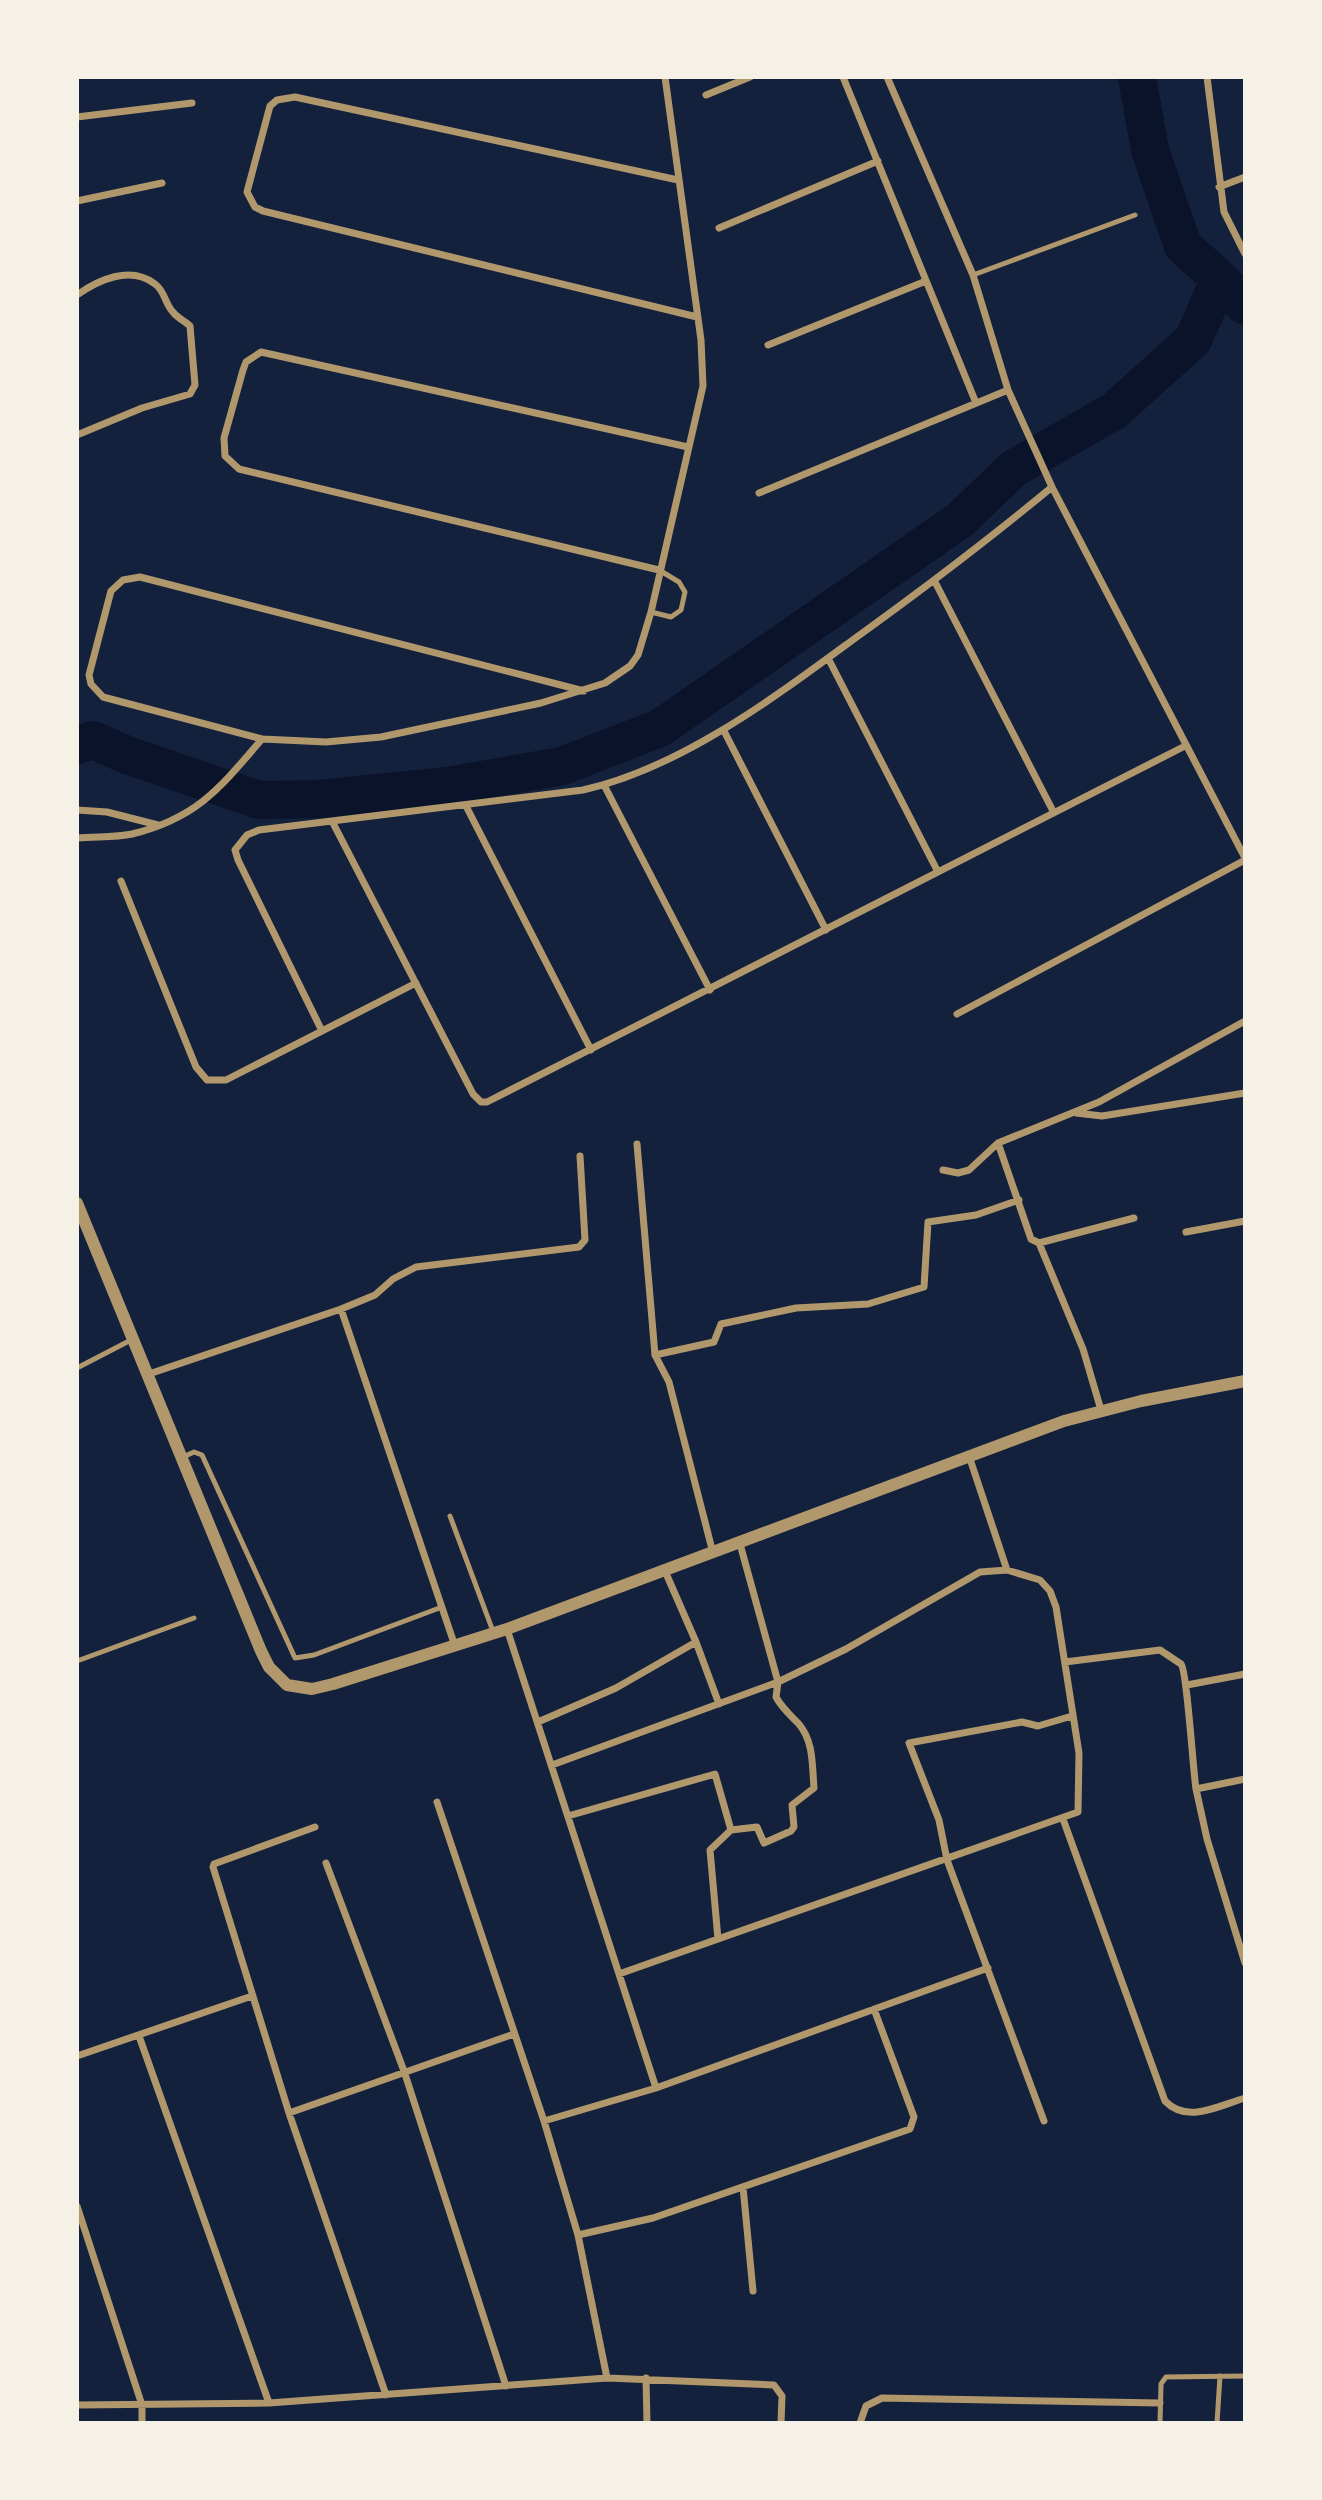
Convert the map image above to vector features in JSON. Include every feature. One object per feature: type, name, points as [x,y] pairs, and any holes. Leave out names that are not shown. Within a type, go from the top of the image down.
[{"type":"street","points":[[584,691],[140,577],[123,580],[111,591],[89,667],[91,684],[103,697],[262,739],[326,742],[381,737],[541,704],[584,691],[612,679],[630,666],[638,655],[651,612],[703,386],[704,363],[665,77]]},
{"type":"street","points":[[706,95],[750,77]]},
{"type":"street","points":[[844,77],[976,403]]},
{"type":"street","points":[[887,77],[972,275],[1008,390],[1030,439],[1052,487],[1245,859],[957,1014]]},
{"type":"street","points":[[1207,77],[1224,212],[1245,254]]},
{"type":"street","points":[[678,180],[286,97],[270,106],[266,115],[247,192],[250,200],[263,211],[696,317]]},
{"type":"street","points":[[77,117],[192,103]]},
{"type":"street","points":[[719,228],[878,161]]},
{"type":"street","points":[[1219,187],[1245,177]]},
{"type":"street","points":[[77,201],[162,184]]},
{"type":"street","points":[[77,435],[142,408],[190,394],[195,385],[190,326],[173,313],[155,284],[142,278],[116,276],[90,284],[78,295]]},
{"type":"street","points":[[768,345],[926,281]]},
{"type":"street","points":[[659,570],[239,469],[225,456],[224,438],[243,369],[253,356],[270,353],[688,447]]},
{"type":"street","points":[[759,493],[1008,390]]},
{"type":"street","points":[[322,1031],[235,850],[247,835],[259,830],[466,806],[604,785],[724,731],[934,580],[1052,487]]},
{"type":"street","points":[[934,580],[1054,813]]},
{"type":"street","points":[[828,658],[938,872]]},
{"type":"street","points":[[724,731],[826,930]]},
{"type":"street","points":[[77,838],[132,834],[196,809],[216,792],[262,739]]},
{"type":"street","points":[[333,823],[473,1094],[481,1102],[495,1100],[1185,746]]},
{"type":"street","points":[[604,785],[710,990]]},
{"type":"street","points":[[466,806],[591,1050]]},
{"type":"street","points":[[77,810],[107,812],[158,825]]},
{"type":"street","points":[[121,881],[196,1067],[207,1080],[226,1080],[416,983]]},
{"type":"street","points":[[943,1170],[958,1173],[969,1170],[998,1143],[1076,1113],[1245,1021]]},
{"type":"street","points":[[1076,1113],[1102,1116],[1245,1093]]},
{"type":"street","points":[[998,1143],[1031,1239],[1039,1243],[1083,1349],[1101,1410]]},
{"type":"street","points":[[637,1144],[655,1355],[669,1382],[713,1553]]},
{"type":"street","points":[[146,1376],[341,1309],[375,1294],[393,1279],[416,1267],[579,1247],[585,1240],[580,1156]]},
{"type":"street","points":[[655,1355],[715,1342],[721,1324],[796,1308],[868,1304],[924,1287],[928,1222],[976,1214],[1019,1200]]},
{"type":"street","points":[[77,1203],[131,1340],[269,1667],[278,1679],[298,1689],[334,1684],[494,1634],[969,1456],[1101,1410],[1245,1381]]},
{"type":"street","points":[[1039,1243],[1134,1218]]},
{"type":"street","points":[[1186,1232],[1245,1221]]},
{"type":"street","points":[[341,1309],[455,1646]]},
{"type":"street","points":[[969,1456],[1007,1570]]},
{"type":"street","points":[[718,1939],[709,1852],[731,1830],[757,1827],[764,1843],[791,1830],[794,1827],[792,1805],[814,1788],[811,1748],[798,1723],[777,1700],[779,1682],[740,1544]]},
{"type":"street","points":[[552,1765],[779,1682],[846,1649],[980,1572],[1007,1570],[1040,1580],[1049,1591],[1056,1607],[1079,1754],[1078,1812],[619,1974]]},
{"type":"street","points":[[665,1571],[719,1704]]},
{"type":"street","points":[[507,1629],[656,2088]]},
{"type":"street","points":[[538,1722],[616,1688],[696,1642]]},
{"type":"street","points":[[1065,1662],[1160,1650],[1185,1668],[1189,1746],[1196,1789],[1207,1839],[1245,1963]]},
{"type":"street","points":[[1187,1685],[1245,1674]]},
{"type":"street","points":[[1044,2121],[947,1860],[939,1820],[909,1742],[1022,1722],[1038,1726],[1072,1716]]},
{"type":"street","points":[[568,1816],[715,1774],[731,1830]]},
{"type":"street","points":[[1196,1789],[1245,1779]]},
{"type":"street","points":[[437,1802],[544,2121],[578,2235],[607,2378]]},
{"type":"street","points":[[1063,1819],[1165,2101],[1175,2111],[1189,2114],[1245,2098]]},
{"type":"street","points":[[315,1827],[214,1864],[213,1867],[289,2113],[386,2395]]},
{"type":"street","points":[[326,1863],[404,2071],[506,2386]]},
{"type":"street","points":[[544,2121],[656,2088],[988,1968]]},
{"type":"street","points":[[77,2056],[251,1996]]},
{"type":"street","points":[[578,2235],[653,2218],[910,2129],[914,2117],[874,2009]]},
{"type":"street","points":[[289,2113],[514,2034]]},
{"type":"street","points":[[139,2036],[269,2403]]},
{"type":"street","points":[[743,2187],[753,2291]]},
{"type":"street","points":[[77,2206],[142,2405],[142,2423]]},
{"type":"street","points":[[77,2405],[269,2403],[607,2378],[646,2378],[769,2384],[778,2388],[782,2396],[781,2423]]},
{"type":"street","points":[[646,2378],[648,2423]]},
{"type":"street","points":[[860,2423],[866,2406],[882,2398],[1160,2403]]},
{"type":"lane","points":[[972,275],[1135,215]]},
{"type":"lane","points":[[651,612],[671,617],[681,610],[685,592],[679,582],[659,570]]},
{"type":"lane","points":[[77,1368],[131,1340]]},
{"type":"lane","points":[[180,1458],[194,1452],[202,1455],[295,1658],[314,1655],[442,1607]]},
{"type":"lane","points":[[450,1516],[494,1634]]},
{"type":"lane","points":[[77,1661],[194,1618]]},
{"type":"lane","points":[[1217,2423],[1220,2376]]},
{"type":"lane","points":[[1160,2423],[1161,2385],[1166,2377],[1245,2376]]},
{"type":"waterway","points":[[1137,77],[1150,150],[1183,246],[1220,279]]},
{"type":"waterway","points":[[77,745],[93,740],[127,755],[259,800],[318,799],[447,786],[562,766],[660,728],[960,520],[1013,469],[1114,411],[1193,340],[1220,279],[1245,306]]}]
